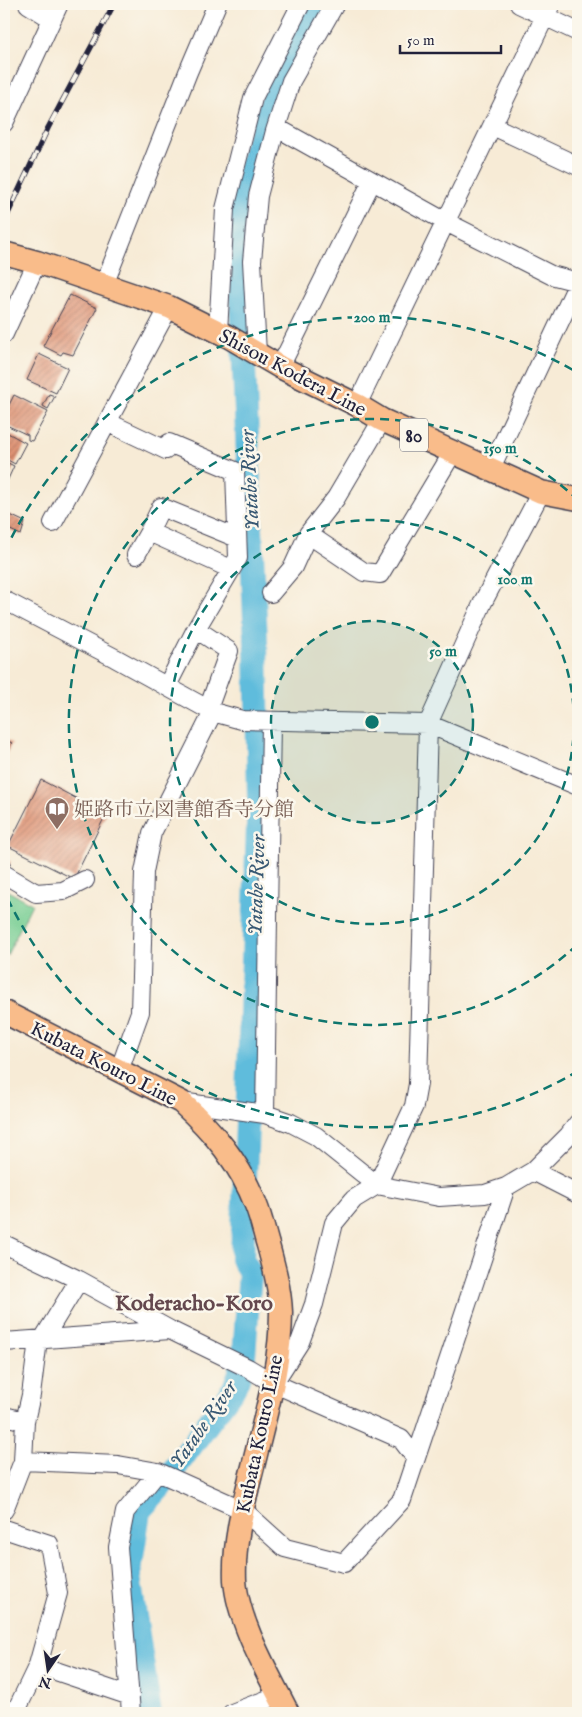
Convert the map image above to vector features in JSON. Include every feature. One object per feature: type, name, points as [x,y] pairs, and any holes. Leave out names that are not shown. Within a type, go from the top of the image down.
[{"type":"main road","name":"Shisou Kodera Line","points":[[4,253],[37,262],[169,307],[224,334],[280,366],[357,404],[382,420],[541,492],[578,499]]},
{"type":"main road","name":"Kubata Kouro Line","points":[[4,1012],[181,1102],[204,1123],[224,1146],[240,1171],[257,1206],[276,1274],[280,1312],[274,1383],[243,1510],[235,1566],[235,1582],[238,1597],[255,1646],[284,1704]]},
{"type":"street","points":[[5,115],[56,11],[28,4]]},
{"type":"street","points":[[104,285],[188,72],[217,4]]},
{"type":"street","points":[[224,334],[225,209],[253,98],[301,4]]},
{"type":"street","points":[[257,353],[252,260],[258,196],[275,131],[291,81],[335,4]]},
{"type":"street","points":[[520,4],[548,10],[578,32]]},
{"type":"street","points":[[357,404],[548,10]]},
{"type":"street","points":[[493,126],[578,166]]},
{"type":"street","points":[[281,130],[446,222],[551,275],[578,282],[491,468]]},
{"type":"street","points":[[280,366],[372,182]]},
{"type":"street","points":[[4,334],[37,262]]},
{"type":"street","points":[[53,523],[169,307]]},
{"type":"street","points":[[271,593],[293,567],[308,534],[336,498],[382,420]]},
{"type":"street","points":[[107,422],[166,450],[170,443],[235,471],[238,558],[196,629],[167,686]]},
{"type":"street","points":[[308,534],[364,572],[380,574],[454,452]]},
{"type":"street","points":[[274,1383],[300,1342],[314,1304],[334,1223],[354,1199],[377,1184],[414,1106],[418,1084],[428,724],[483,602],[541,492]]},
{"type":"street","points":[[136,555],[161,506],[238,538]]},
{"type":"street","points":[[149,532],[230,569]]},
{"type":"street","points":[[4,600],[211,711],[242,720],[428,724],[578,786]]},
{"type":"street","points":[[119,1071],[140,1012],[144,872],[152,833],[211,711],[229,651],[196,629]]},
{"type":"street","points":[[265,1114],[271,721]]},
{"type":"street","points":[[4,874],[36,892],[63,891],[84,880]]},
{"type":"street","points":[[181,1102],[265,1114],[291,1123],[316,1136],[377,1184],[439,1197],[485,1194],[506,1186],[533,1170],[569,1135],[578,1123]]},
{"type":"street","points":[[533,1170],[578,1194]]},
{"type":"street","points":[[23,1461],[118,1465],[158,1472],[243,1510],[285,1548],[344,1564],[402,1500],[506,1186]]},
{"type":"street","points":[[4,1244],[79,1280],[170,1330],[248,1368],[274,1383],[401,1439],[415,1457]]},
{"type":"street","points":[[4,1510],[23,1461],[25,1421],[41,1340],[79,1280]]},
{"type":"street","points":[[4,1342],[170,1330]]},
{"type":"street","points":[[4,1416],[25,1421]]},
{"type":"street","points":[[131,1713],[118,1547],[125,1512],[158,1472]]},
{"type":"street","points":[[4,1529],[49,1544],[58,1594],[38,1665],[15,1713]]},
{"type":"street","points":[[38,1665],[130,1696]]},
{"type":"street","points":[[232,1713],[284,1704]]},
{"type":"green space","points":[[4,889],[32,904],[7,955],[4,954]]},
{"type":"building","points":[[70,295],[97,308],[73,355],[63,352],[61,355],[43,346]]},
{"type":"building","points":[[39,354],[68,368],[56,393],[27,380]]},
{"type":"building","points":[[49,394],[55,396],[48,409],[43,406]]},
{"type":"building","points":[[14,395],[48,412],[32,441],[28,440],[28,435],[4,424],[4,415]]},
{"type":"building","points":[[6,432],[26,443],[15,464],[4,458],[4,436]]},
{"type":"building","points":[[4,461],[14,466],[4,488]]},
{"type":"building","points":[[6,513],[25,522],[21,535],[4,527]]},
{"type":"building","points":[[4,739],[12,743],[4,758]]},
{"type":"building","name":"姫路市立図書館香寺分館","points":[[41,780],[106,814],[74,879],[8,846]]},
{"type":"building","points":[[4,858],[11,862],[8,867],[4,865]]},
{"type":"waterway","name":"Yatabe River","points":[[150,1713],[129,1577],[139,1511],[164,1483],[234,1388],[244,1356],[250,1272],[242,1259],[259,799],[256,643],[240,275],[241,203],[255,150],[271,104],[292,56],[321,4]]},
{"type":"railway","points":[[4,222],[48,128],[114,4]]},
{"type":"place","name":"姫路市立図書館香寺分館","points":[[57,830]]},
{"type":"district","name":"Koderacho-Koro","points":[[194,1302]]}]
